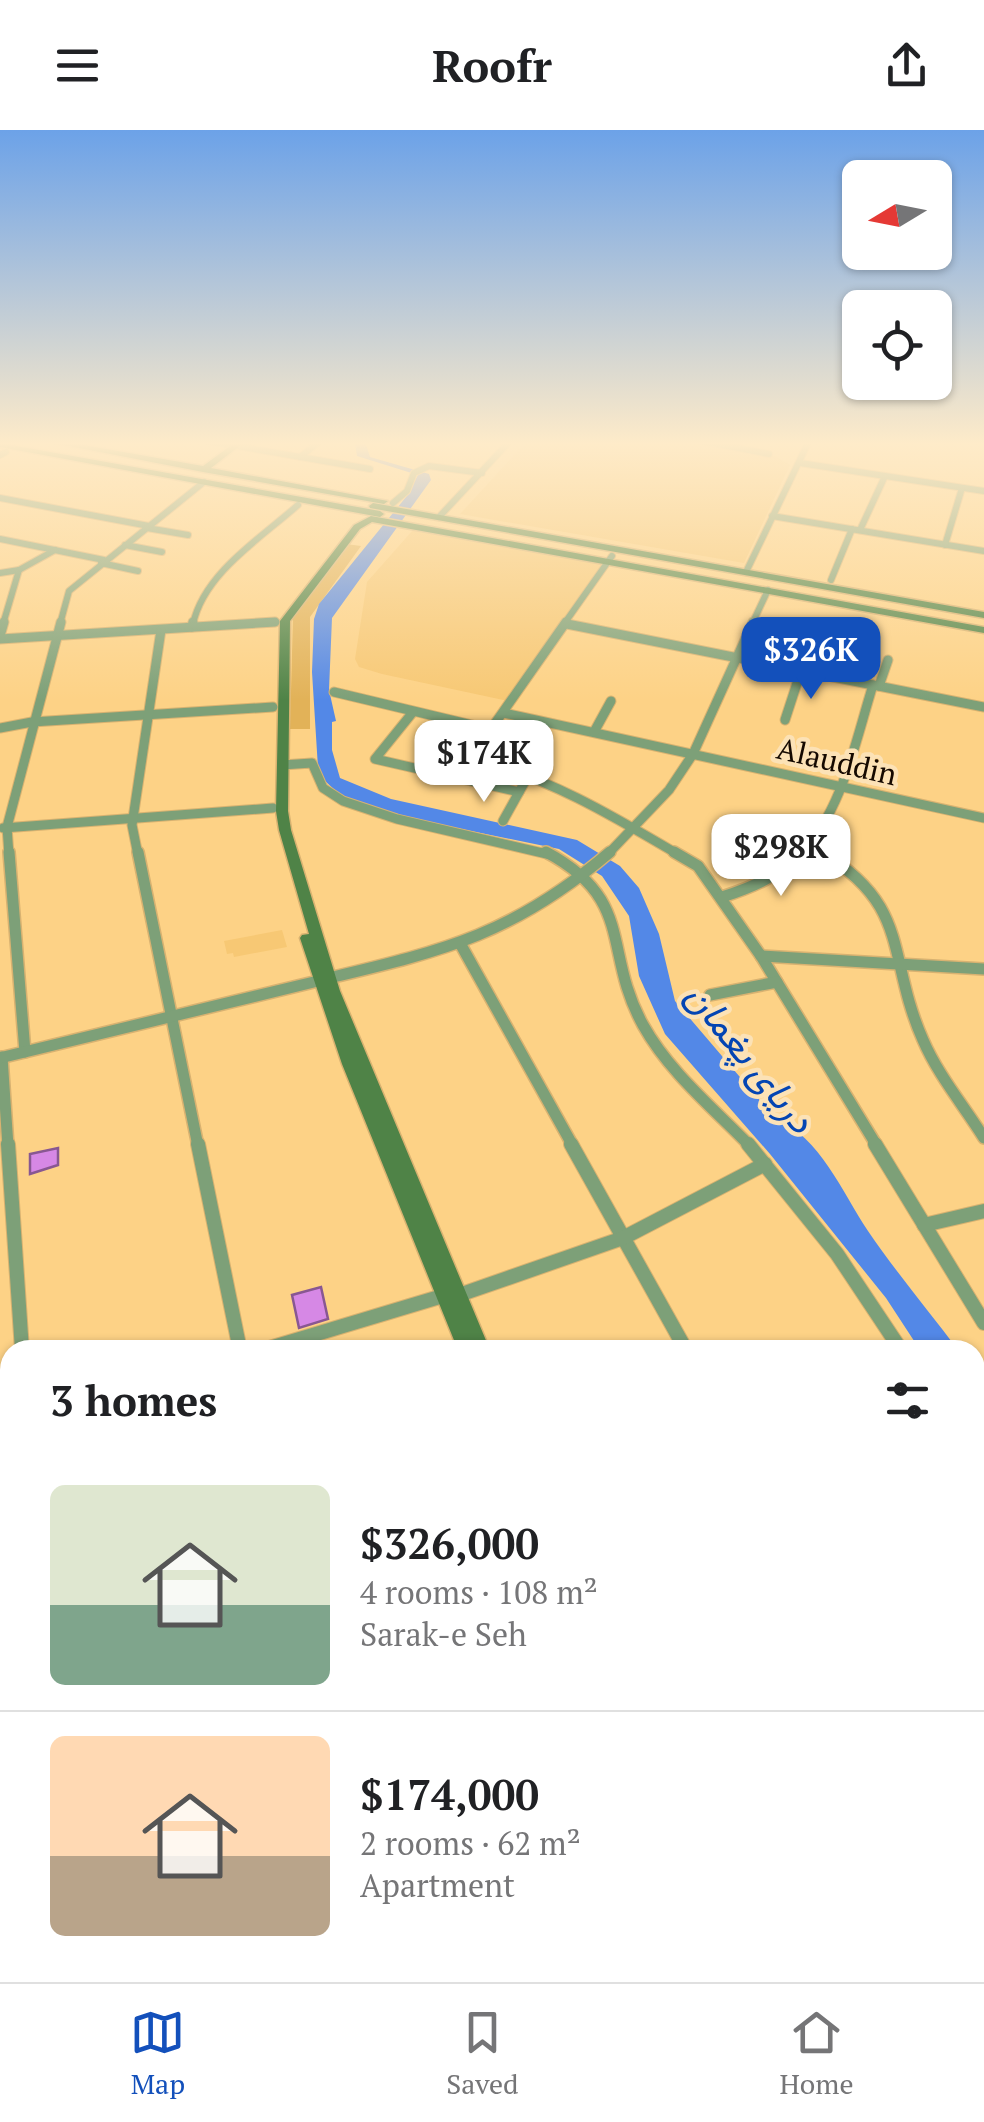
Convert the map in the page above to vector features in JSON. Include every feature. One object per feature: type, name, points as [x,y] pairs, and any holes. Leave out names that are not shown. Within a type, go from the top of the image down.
[{"type":"main road","points":[[324,979],[285,830],[282,765],[273,706],[276,622],[330,527]]},
{"type":"main road","points":[[357,527],[285,621],[273,808],[324,979],[452,1295],[477,1340]]},
{"type":"main road","points":[[470,527],[610,559],[984,627]]},
{"type":"main road","points":[[477,527],[832,580],[984,612]]},
{"type":"main road","points":[[484,527],[984,612]]},
{"type":"main road","points":[[485,529],[610,559]]},
{"type":"main road","points":[[706,576],[984,627]]},
{"type":"main road","points":[[452,1295],[464,1340]]},
{"type":"street","points":[[25,1052],[6,903],[3,828],[69,591],[147,527]]},
{"type":"street","points":[[150,527],[188,535]]},
{"type":"street","points":[[192,628],[192,615],[212,584],[274,527]]},
{"type":"street","points":[[747,569],[767,527]]},
{"type":"street","points":[[841,527],[984,551]]},
{"type":"street","points":[[945,544],[950,527]]},
{"type":"street","points":[[832,580],[856,530]]},
{"type":"street","points":[[0,539],[138,570]]},
{"type":"street","points":[[125,545],[162,552]]},
{"type":"street","points":[[0,573],[19,570],[55,550]]},
{"type":"street","points":[[456,779],[610,559]]},
{"type":"street","points":[[19,570],[0,638],[276,622]]},
{"type":"street","points":[[21,1340],[1,1058],[461,945],[533,910],[609,853],[669,790],[693,754],[768,590]]},
{"type":"street","points":[[567,624],[984,707]]},
{"type":"street","points":[[160,630],[131,819],[238,1340]]},
{"type":"street","points":[[722,897],[775,880],[810,846],[825,822],[888,660]]},
{"type":"street","points":[[785,720],[801,671]]},
{"type":"street","points":[[334,692],[492,730]]},
{"type":"street","points":[[594,732],[611,701]]},
{"type":"street","points":[[0,728],[32,722],[273,706]]},
{"type":"street","points":[[413,712],[375,760],[519,792]]},
{"type":"street","name":"Alauddin","points":[[504,713],[984,818]]},
{"type":"street","points":[[473,759],[528,776],[633,825],[698,866],[761,956],[984,1323]]},
{"type":"street","points":[[282,765],[310,762],[326,790],[347,802],[401,819],[544,851],[585,874],[614,918],[634,1013],[652,1040],[765,1164],[895,1340]]},
{"type":"street","points":[[503,821],[528,776]]},
{"type":"street","points":[[3,828],[273,808]]},
{"type":"street","points":[[810,846],[848,864],[877,894],[892,924],[925,1045],[984,1138]]},
{"type":"street","points":[[461,945],[680,1340]]},
{"type":"street","points":[[761,956],[984,969]]},
{"type":"street","points":[[710,995],[777,982]]},
{"type":"street","points":[[297,1340],[452,1295],[623,1238],[765,1164]]},
{"type":"street","points":[[924,1225],[984,1210]]},
{"type":"shaded area","points":[[538,527],[761,527],[744,563]]},
{"type":"shaded area","points":[[413,530],[605,565],[508,701],[359,667],[355,659],[367,582]]},
{"type":"shaded area","points":[[346,544],[361,546],[310,617],[310,729],[290,729],[293,615]]},
{"type":"shaded area","points":[[282,930],[287,947],[234,957],[233,953],[227,954],[224,941]]},
{"type":"water","points":[[381,527],[397,527],[332,618],[329,690],[336,721],[332,722],[332,750],[340,778],[391,799],[577,840],[620,866],[639,888],[659,934],[675,1001],[775,1118],[805,1138],[817,1152],[868,1231],[950,1340],[913,1340],[886,1298],[770,1154],[665,1034],[639,976],[629,916],[602,876],[559,849],[393,815],[340,795],[323,779],[318,768],[312,672],[314,619],[319,604]]},
{"type":"building","points":[[58,1148],[58,1165],[30,1174],[30,1154]]},
{"type":"building","points":[[321,1287],[328,1319],[299,1328],[292,1295]]},
{"type":"water label","name":"دریای پغمان","points":[[751,1057]]}]
